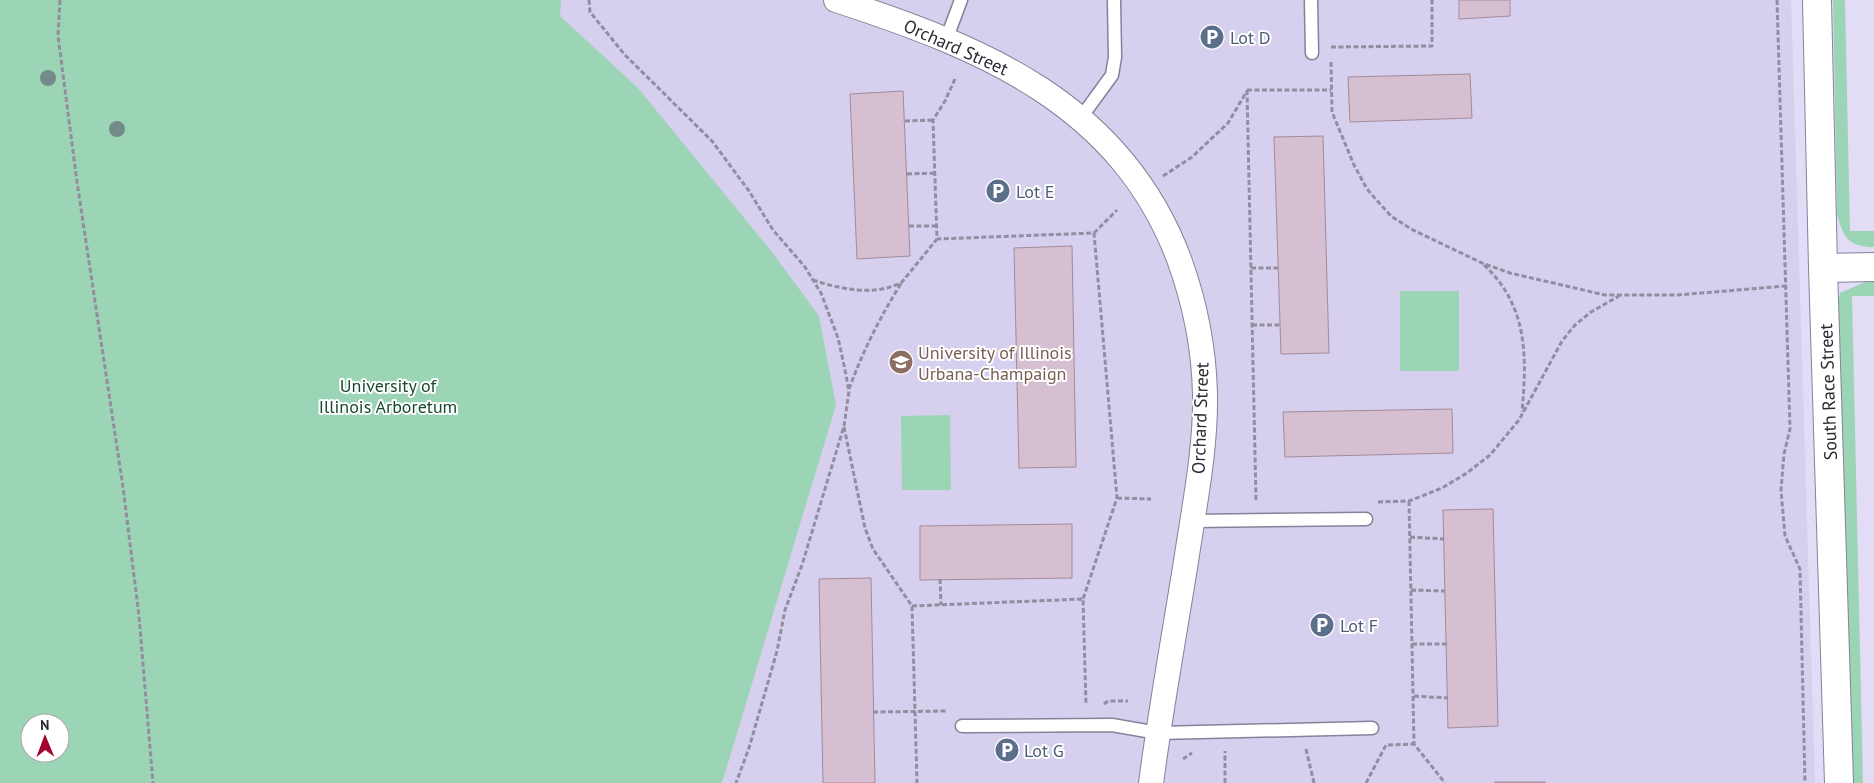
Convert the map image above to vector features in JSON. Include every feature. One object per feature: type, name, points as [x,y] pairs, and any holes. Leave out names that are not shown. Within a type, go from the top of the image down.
[{"type":"street","name":"Orchard Street","points":[[836,0],[900,21],[974,51],[1007,68],[1054,98],[1095,131],[1125,163],[1150,198],[1172,242],[1191,292],[1203,349],[1205,395],[1202,445],[1192,521],[1151,783]]},
{"type":"street","name":"South Race Street","points":[[1816,0],[1840,783]]},
{"type":"street","points":[[1823,268],[1874,267]]},
{"type":"lane","points":[[946,40],[961,0]]},
{"type":"lane","points":[[1080,119],[1112,75],[1115,57],[1114,0]]},
{"type":"lane","points":[[1311,0],[1312,53]]},
{"type":"lane","points":[[1192,521],[1366,519]]},
{"type":"lane","points":[[962,726],[1112,725],[1158,733],[1372,728]]},
{"type":"path","points":[[60,0],[58,36],[123,487],[139,616],[153,783]]},
{"type":"path","points":[[589,0],[590,12],[625,55],[712,141],[749,191],[773,230],[805,267],[821,293],[838,338],[849,390]]},
{"type":"path","points":[[1331,48],[1432,46],[1432,0]]},
{"type":"path","points":[[1777,0],[1790,429],[1784,454],[1781,490],[1785,536],[1800,569],[1805,783]]},
{"type":"path","points":[[1331,38],[1332,112],[1354,165],[1366,189],[1391,216],[1411,229],[1510,273],[1604,295],[1677,295],[1786,286]]},
{"type":"path","points":[[736,783],[750,748],[777,651],[785,610],[808,546],[844,426],[849,390],[874,329],[902,282],[937,239],[933,120],[945,101],[954,79]]},
{"type":"path","points":[[1247,90],[1331,90]]},
{"type":"path","points":[[1162,176],[1192,157],[1228,123],[1247,90]]},
{"type":"path","points":[[1247,90],[1256,503]]},
{"type":"path","points":[[905,121],[933,120]]},
{"type":"path","points":[[907,174],[935,173]]},
{"type":"path","points":[[937,239],[1094,233],[1117,210]]},
{"type":"path","points":[[909,226],[937,226]]},
{"type":"path","points":[[1086,709],[1083,599],[1117,498],[1094,233]]},
{"type":"path","points":[[1482,262],[1498,278],[1509,295],[1524,338],[1525,379],[1522,413]]},
{"type":"path","points":[[1251,268],[1278,268]]},
{"type":"path","points":[[813,280],[832,286],[868,290],[896,285],[902,282]]},
{"type":"path","points":[[1445,783],[1414,744],[1409,501],[1442,488],[1475,467],[1495,449],[1522,413],[1562,341],[1575,325],[1604,303],[1622,295]]},
{"type":"path","points":[[1252,324],[1280,326]]},
{"type":"path","points":[[844,426],[865,528],[873,549],[912,606],[917,783]]},
{"type":"path","points":[[1117,498],[1151,499]]},
{"type":"path","points":[[1410,537],[1444,539]]},
{"type":"path","points":[[940,580],[941,605]]},
{"type":"path","points":[[1411,590],[1445,591]]},
{"type":"path","points":[[912,606],[1083,599]]},
{"type":"path","points":[[1412,644],[1447,644]]},
{"type":"path","points":[[1414,696],[1448,698]]},
{"type":"path","points":[[1366,783],[1386,745],[1414,744]]},
{"type":"path","points":[[1305,746],[1314,783]]},
{"type":"path","points":[[1225,748],[1225,783]]},
{"type":"shaded area","name":"University of Illinois Urbana-Champaign","points":[[0,0],[1791,0],[1815,783],[0,783]]},
{"type":"green space","name":"University of Illinois Arboretum","points":[[0,0],[561,0],[560,16],[638,88],[772,252],[819,316],[836,405],[722,783],[0,783]]},
{"type":"green space","points":[[1833,0],[1845,0],[1850,231],[1874,231],[1874,247],[1865,247],[1852,243],[1844,235],[1837,214]]},
{"type":"green space","points":[[1865,282],[1874,282],[1874,296],[1852,296],[1863,783],[1851,783],[1838,306],[1840,293]]},
{"type":"green space","points":[[1400,291],[1459,291],[1459,371],[1400,371]]},
{"type":"green space","points":[[950,415],[951,490],[902,490],[901,416]]},
{"type":"building","points":[[1459,0],[1510,0],[1510,16],[1459,19]]},
{"type":"building","points":[[1470,74],[1472,118],[1350,122],[1348,77]]},
{"type":"building","points":[[903,91],[910,256],[857,259],[850,94]]},
{"type":"building","points":[[1323,136],[1329,353],[1281,354],[1274,137]]},
{"type":"building","points":[[1072,246],[1076,467],[1019,468],[1014,248]]},
{"type":"building","points":[[1452,409],[1453,453],[1285,457],[1283,412]]},
{"type":"building","points":[[1493,509],[1498,726],[1448,728],[1443,510]]},
{"type":"building","points":[[1072,524],[1072,578],[920,580],[920,526]]},
{"type":"building","points":[[871,578],[875,783],[823,783],[819,579]]},
{"type":"building","points":[[1545,782],[1545,783],[1495,783]]},
{"type":"place","name":"Lot D","points":[[1212,37]]},
{"type":"place","name":"Lot E","points":[[998,191]]},
{"type":"place","name":"University of Illinois Urbana-Champaign","points":[[901,362]]},
{"type":"place","name":"Lot F","points":[[1322,625]]},
{"type":"place","name":"Lot G","points":[[1007,750]]}]
